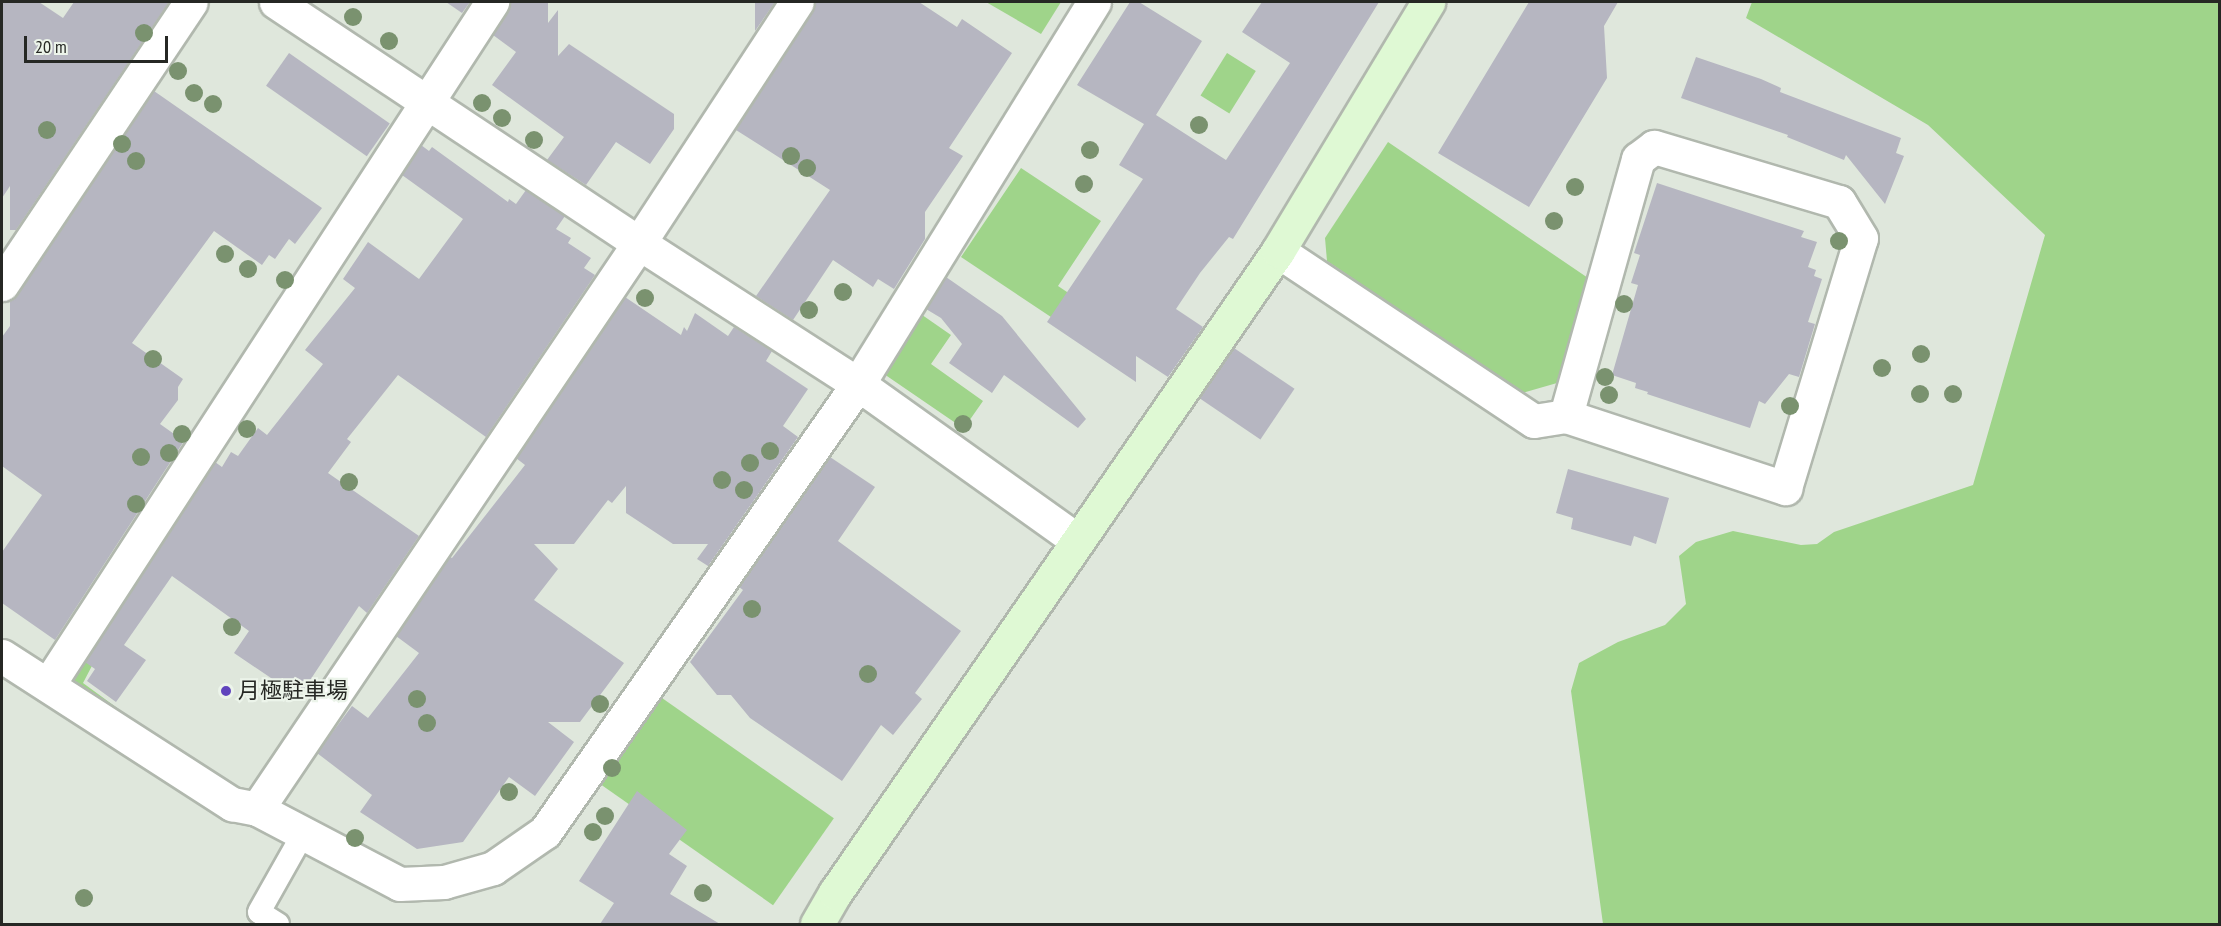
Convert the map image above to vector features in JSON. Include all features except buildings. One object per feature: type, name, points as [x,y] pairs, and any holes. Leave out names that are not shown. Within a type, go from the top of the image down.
[{"type":"street","points":[[2,284],[191,2]]},
{"type":"street","points":[[276,2],[639,243],[858,384],[1077,540]]},
{"type":"street","points":[[48,685],[492,2]]},
{"type":"street","points":[[257,809],[639,243],[797,2]]},
{"type":"street","points":[[2,656],[232,804],[257,809],[400,884],[444,882],[493,868],[545,832],[858,384],[1094,2]]},
{"type":"street","points":[[817,924],[835,893],[1278,251],[1428,2]]},
{"type":"street","points":[[1278,251],[1534,421],[1566,416],[1785,488],[1861,238],[1839,202],[1654,147],[1638,159],[1566,416]]},
{"type":"lane","points":[[278,924],[260,912],[303,834]]},
{"type":"green space","points":[[986,2],[1061,2],[1041,34]]},
{"type":"green space","points":[[1752,2],[2219,2],[2219,924],[1603,924],[1571,691],[1579,663],[1618,642],[1665,625],[1686,604],[1679,556],[1696,542],[1733,531],[1801,545],[1817,544],[1834,532],[1973,485],[2045,235],[1928,125],[1746,18]]},
{"type":"green space","points":[[1227,53],[1256,71],[1229,113],[1201,95]]},
{"type":"green space","points":[[1388,142],[1591,280],[1564,381],[1522,393],[1327,261],[1325,238]]},
{"type":"green space","points":[[1021,168],[1101,221],[1058,286],[1085,304],[1069,329],[961,257]]},
{"type":"green space","points":[[915,310],[951,335],[931,364],[983,401],[969,421],[962,417],[957,424],[884,374]]},
{"type":"green space","points":[[100,632],[107,637],[83,683],[135,721],[128,732],[75,695],[70,677]]},
{"type":"green space","points":[[652,691],[834,818],[773,905],[591,778]]},
{"type":"place","name":"月極駐車場","points":[[226,691]]}]
